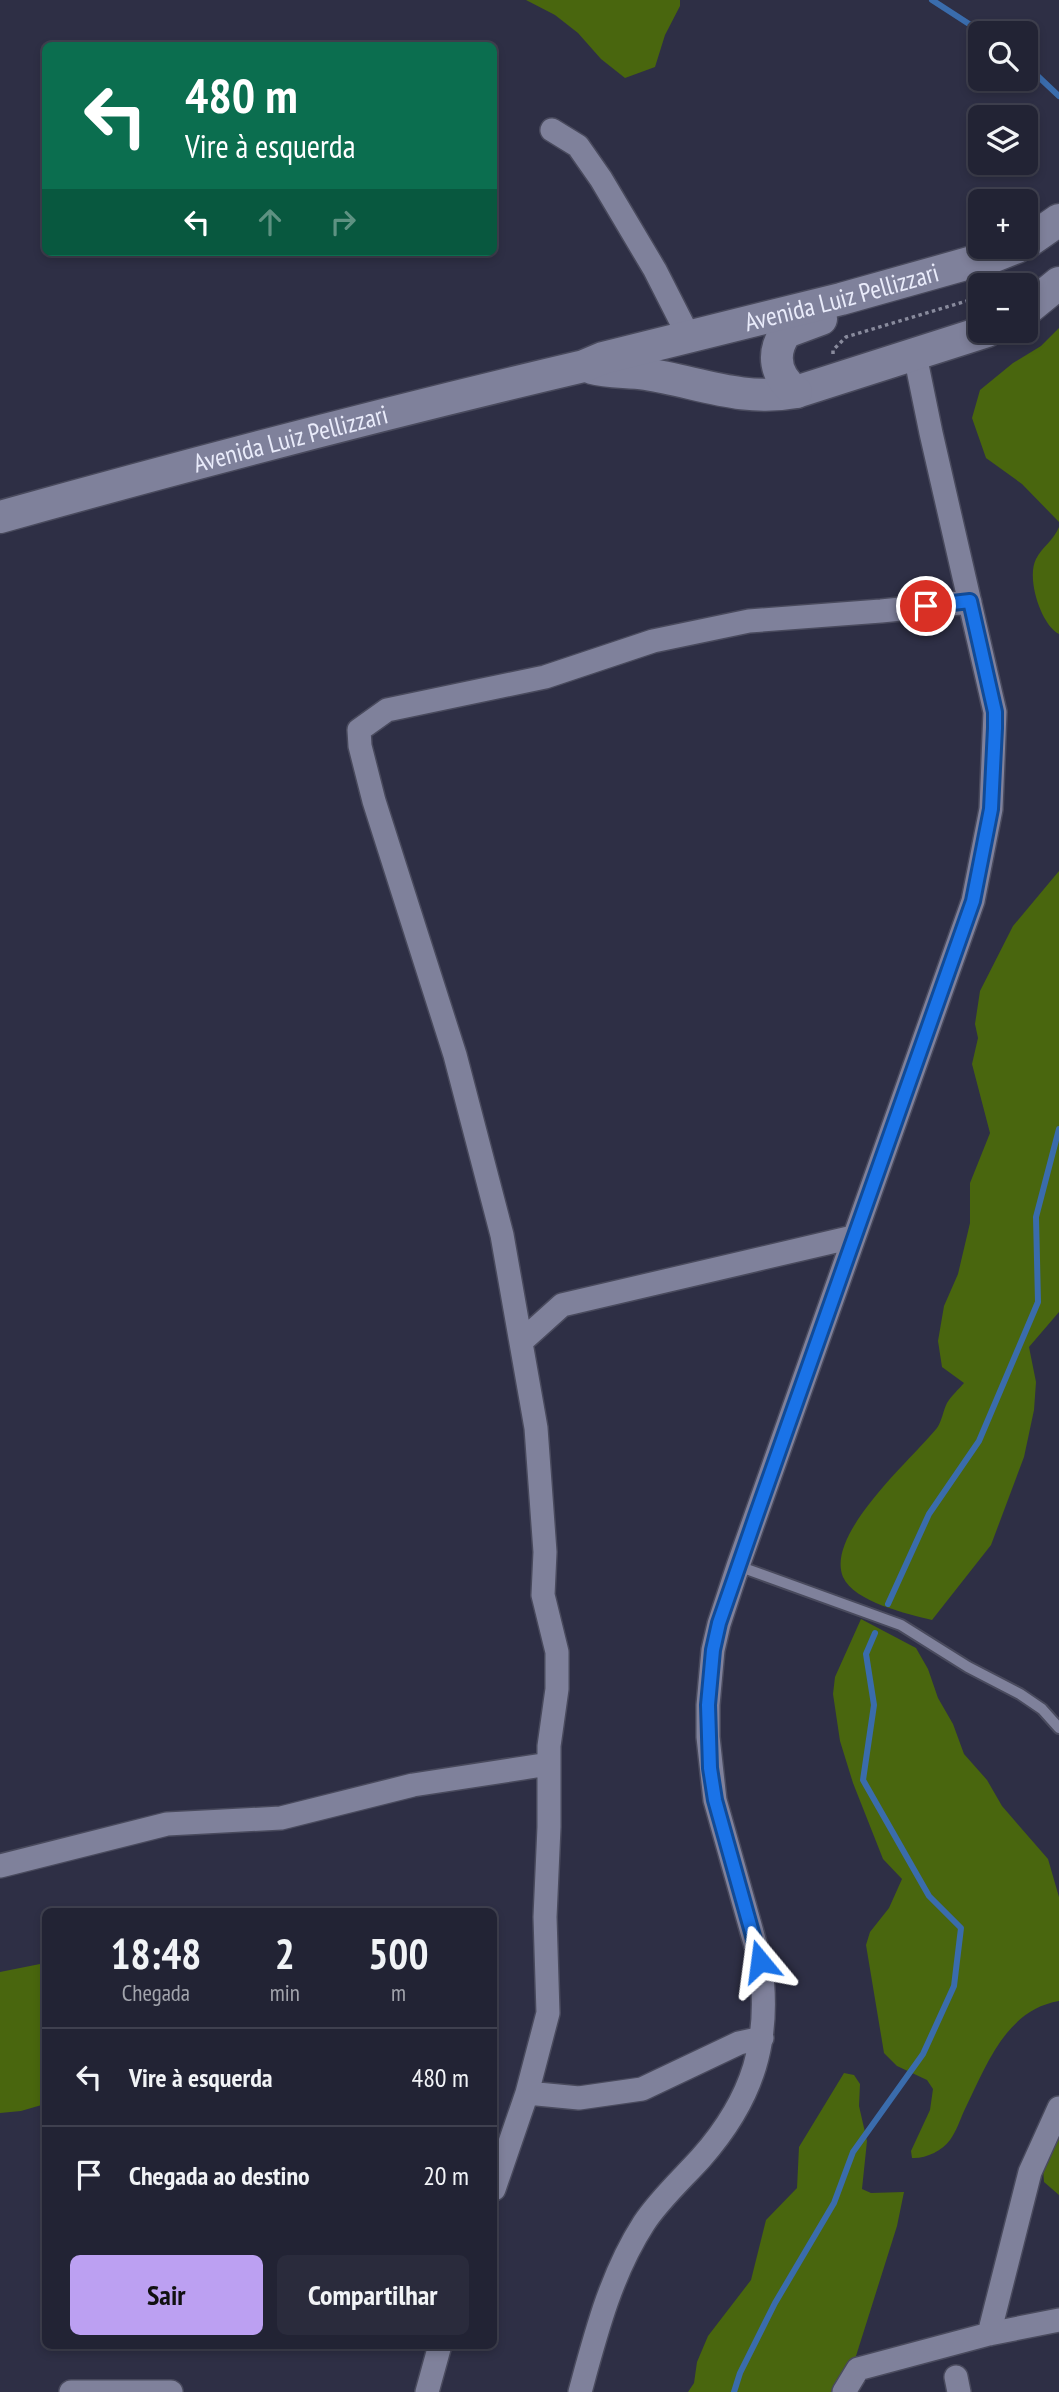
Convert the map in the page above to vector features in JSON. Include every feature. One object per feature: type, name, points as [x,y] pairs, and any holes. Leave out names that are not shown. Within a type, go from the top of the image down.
[{"type":"main road","points":[[1038,235],[1059,220]]},
{"type":"main road","name":"Avenida Luiz Pellizzari","points":[[0,517],[240,450],[584,366],[603,358],[841,299],[983,259]]},
{"type":"main road","points":[[1038,300],[1059,283]]},
{"type":"main road","points":[[796,392],[783,380],[779,371],[776,354],[781,338],[786,332],[828,317],[841,299]]},
{"type":"main road","name":"Avenida Luiz Pellizzari","points":[[584,366],[604,371],[646,374],[750,396],[779,395],[968,337]]},
{"type":"street","points":[[552,130],[578,146],[601,179],[655,270],[690,337]]},
{"type":"street","points":[[580,2392],[606,2302],[631,2245],[646,2220],[710,2147],[738,2108],[757,2064],[765,2013],[760,1961],[715,1800],[708,1737],[713,1650],[738,1566],[973,901],[986,840],[994,776],[995,712],[930,433],[915,355]]},
{"type":"street","points":[[497,2180],[527,2093],[548,2013],[545,1917],[549,1746],[557,1689],[558,1652],[543,1595],[545,1552],[536,1427],[502,1235],[455,1055],[374,801],[360,746],[359,730],[387,710],[545,677],[653,641],[749,621],[970,601]]},
{"type":"street","points":[[522,1341],[562,1305],[853,1237]]},
{"type":"street","points":[[0,1866],[166,1824],[281,1818],[413,1785],[549,1764]]},
{"type":"street","points":[[527,2093],[579,2098],[642,2089],[739,2043],[762,2038]]},
{"type":"street","points":[[989,2334],[1030,2172],[1059,2108]]},
{"type":"street","points":[[844,2392],[858,2369],[989,2334],[1059,2320]]},
{"type":"street","points":[[427,2392],[439,2349]]},
{"type":"street","points":[[71,2392],[171,2392]]},
{"type":"lane","points":[[738,1566],[901,1625],[968,1667],[1020,1694],[1042,1709],[1059,1728]]},
{"type":"path","points":[[839,378],[833,350],[846,337],[968,301]]},
{"type":"green space","points":[[526,0],[680,0],[680,6],[665,35],[655,67],[625,78],[601,59],[578,33],[555,15]]},
{"type":"green space","points":[[1059,328],[1059,522],[1022,484],[986,458],[972,418],[980,390],[1013,363],[1041,346]]},
{"type":"green space","points":[[1059,527],[1059,634],[1052,629],[1041,611],[1034,589],[1033,567]]},
{"type":"green space","points":[[1059,871],[1059,1312],[1029,1347],[1036,1382],[1034,1410],[1024,1457],[991,1545],[932,1620],[883,1606],[858,1593],[843,1577],[841,1560],[847,1540],[858,1519],[937,1428],[947,1403],[964,1383],[942,1367],[938,1341],[944,1306],[958,1274],[970,1223],[970,1183],[990,1133],[972,1064],[978,1038],[975,1024],[980,991],[1013,926]]},
{"type":"green space","points":[[861,1619],[916,1648],[928,1669],[938,1698],[953,1724],[964,1754],[987,1780],[1002,1806],[1048,1859],[1059,1897],[1059,2001],[1024,2016],[1011,2028],[989,2059],[950,2140],[938,2151],[917,2158],[912,2158],[911,2151],[930,2110],[933,2089],[927,2080],[897,2066],[884,2053],[866,1945],[870,1932],[889,1908],[902,1879],[883,1859],[853,1783],[840,1741],[833,1694],[835,1677]]},
{"type":"green space","points":[[42,1964],[42,2105],[0,2113],[0,1972]]},
{"type":"green space","points":[[844,2073],[854,2075],[860,2084],[859,2106],[867,2141],[862,2189],[871,2193],[904,2192],[897,2226],[855,2366],[834,2392],[688,2392],[694,2383],[697,2362],[708,2336],[751,2280],[766,2220],[797,2188],[799,2147]]},
{"type":"green space","points":[[1059,2119],[1059,2195],[1044,2182],[1042,2157]]},
{"type":"waterway","points":[[932,0],[968,23]]},
{"type":"waterway","points":[[1038,76],[1059,96]]},
{"type":"waterway","points":[[888,1604],[929,1514],[979,1441],[1038,1302],[1036,1217],[1059,1129]]},
{"type":"waterway","points":[[734,2392],[740,2373],[775,2303],[834,2203],[853,2152],[923,2054],[954,1986],[961,1928],[929,1896],[863,1780],[874,1705],[866,1654],[875,1633]]},
{"type":"route","points":[[760,1961],[715,1800],[710,1768],[708,1705],[713,1650],[719,1623],[756,1516],[973,901],[991,809],[995,712],[970,601],[926,606]]}]
